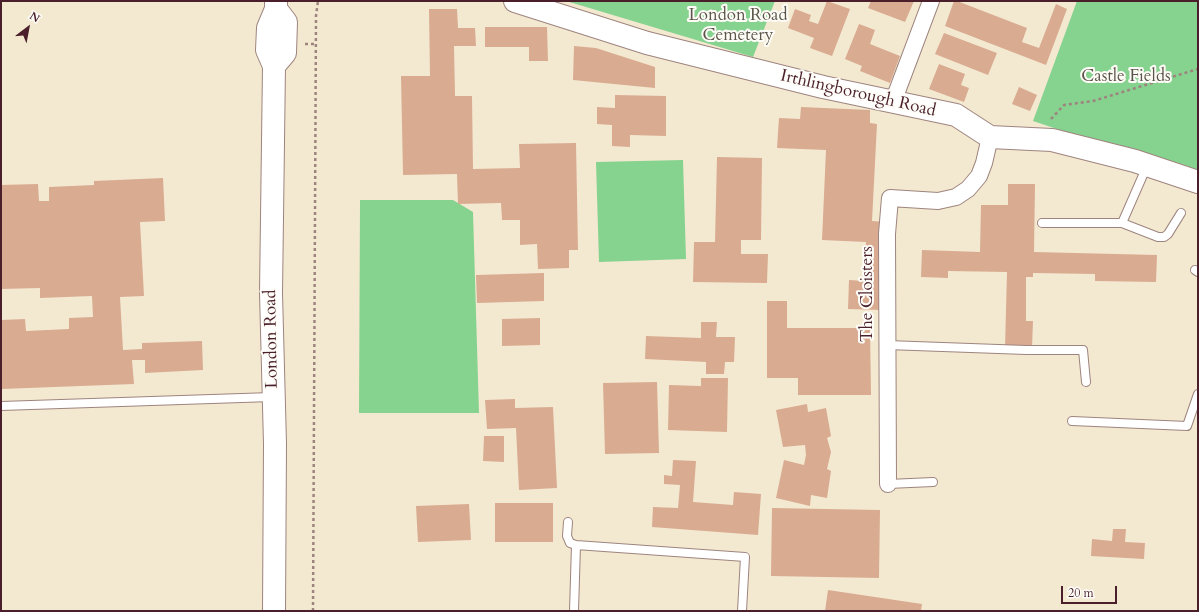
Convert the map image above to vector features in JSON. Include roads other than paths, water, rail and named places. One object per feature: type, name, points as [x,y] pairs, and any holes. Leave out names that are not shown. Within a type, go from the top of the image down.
[{"type":"main road","name":"Irthlingborough Road","points":[[516,1],[647,43],[823,87],[956,115],[990,136],[1052,140],[1148,165],[1198,182]]},
{"type":"main road","name":"London Road","points":[[276,5],[268,28],[267,50],[274,66],[270,293],[275,451],[277,608]]},
{"type":"street","points":[[893,102],[931,1]]},
{"type":"street","name":"The Cloisters","points":[[888,484],[887,234],[890,198],[938,201],[956,197],[968,189],[979,176],[984,163],[990,136]]},
{"type":"lane","points":[[1122,223],[1148,165]]},
{"type":"lane","points":[[1042,223],[1122,223],[1158,237],[1164,237],[1168,234],[1181,213]]},
{"type":"lane","points":[[887,345],[1026,350],[1084,350],[1086,382]]},
{"type":"lane","points":[[1072,421],[1187,426],[1198,394]]},
{"type":"lane","points":[[1,406],[273,397]]},
{"type":"lane","name":"The Cloisters","points":[[888,484],[933,482]]},
{"type":"lane","points":[[568,522],[567,536],[570,543],[576,545],[745,557],[742,611]]},
{"type":"lane","points":[[574,611],[576,545]]},
{"type":"park label","name":"London Road Cemetery","points":[[738,26]]},
{"type":"park label","name":"Castle Fields","points":[[1126,77]]}]
